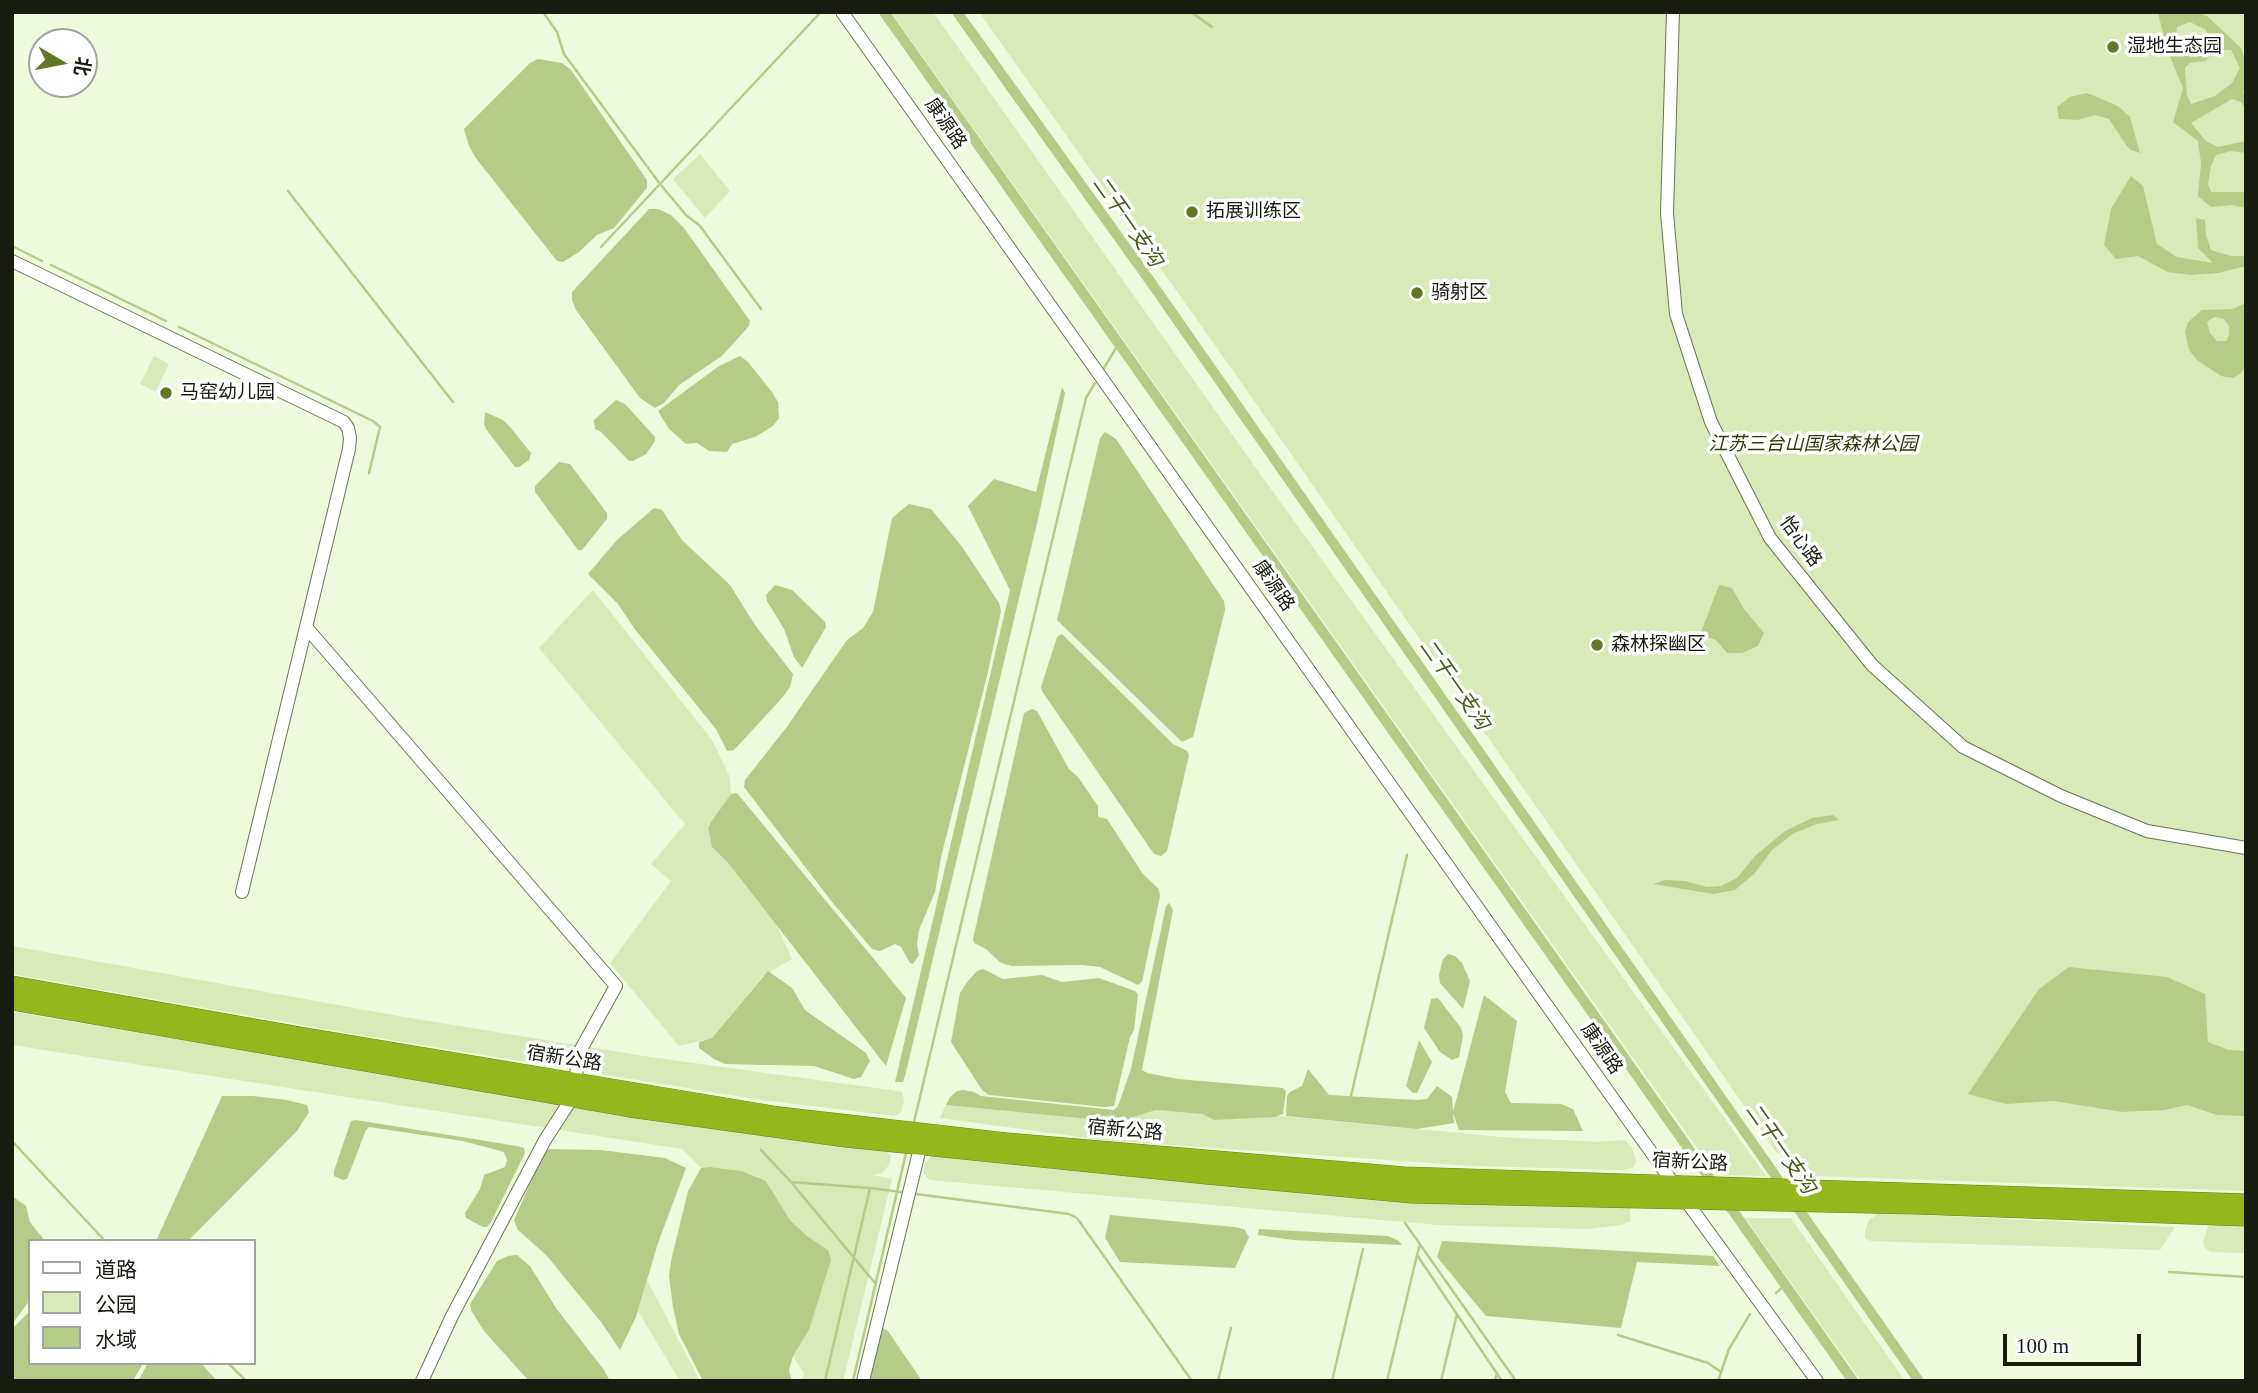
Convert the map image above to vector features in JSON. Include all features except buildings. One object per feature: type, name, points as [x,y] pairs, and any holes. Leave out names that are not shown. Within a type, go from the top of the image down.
[{"type":"highway","name":"宿新公路","points":[[12,985],[832,1136],[1006,1142],[1404,1176],[1673,1183],[1795,1195],[2246,1217]]},
{"type":"highway","name":"宿新公路","points":[[12,1001],[573,1090]]},
{"type":"highway","name":"宿新公路","points":[[922,1139],[1412,1194],[1719,1201],[1795,1195],[2246,1203]]},
{"type":"street","name":"康源路","points":[[842,12],[1673,1183],[1687,1199]]},
{"type":"street","name":"怡心路","points":[[1672,12],[1667,214],[1676,314],[1711,422],[1770,538],[1872,665],[1963,747],[2061,796],[2147,831],[2246,848]]},
{"type":"street","points":[[12,261],[344,422],[350,438],[242,892]]},
{"type":"street","points":[[306,626],[615,986],[580,1051],[573,1090],[452,1316],[422,1381]]},
{"type":"street","points":[[863,1381],[922,1139]]},
{"type":"street","points":[[1687,1199],[1817,1381]]},
{"type":"green space","points":[[891,12],[933,12],[1258,471],[1766,1176],[1716,1175]]},
{"type":"green space","name":"江苏三台山国家森林公园","points":[[979,12],[2246,12],[2246,1191],[1816,1176],[1799,1173],[1791,1167],[1787,1153],[1777,1153],[1234,372]]},
{"type":"green space","points":[[700,154],[730,191],[705,218],[673,179]]},
{"type":"green space","points":[[154,356],[169,364],[155,392],[140,384]]},
{"type":"green space","points":[[593,590],[712,740],[729,775],[731,794],[708,828],[712,847],[729,864],[776,924],[792,959],[763,976],[712,1038],[679,1046],[610,963],[671,881],[651,864],[685,824],[539,648]]},
{"type":"green space","points":[[12,946],[410,1018],[650,1057],[902,1092],[904,1101],[902,1111],[895,1116],[761,1100],[330,1030],[12,974]]},
{"type":"green space","points":[[12,1012],[646,1119],[884,1150],[891,1156],[889,1165],[882,1173],[873,1175],[892,1179],[843,1381],[802,1381],[804,1373],[793,1356],[809,1330],[828,1250],[790,1220],[766,1181],[743,1171],[701,1168],[682,1149],[12,1045]]},
{"type":"green space","points":[[946,1105],[1119,1122],[1156,1110],[1202,1114],[1214,1120],[1280,1116],[1501,1137],[1598,1142],[1625,1140],[1631,1146],[1636,1160],[1634,1167],[1623,1170],[1472,1166],[1102,1140],[940,1118]]},
{"type":"green space","points":[[932,1155],[1630,1207],[1631,1221],[1621,1225],[1588,1229],[1439,1225],[929,1180],[923,1172],[924,1165]]},
{"type":"green space","points":[[1879,1213],[2175,1227],[2160,1250],[1871,1241],[1865,1238],[1865,1231],[1869,1220]]},
{"type":"green space","points":[[1745,1218],[1791,1218],[1905,1381],[1861,1381]]},
{"type":"green space","points":[[2209,1224],[2246,1226],[2246,1253],[2211,1252],[2205,1248],[2203,1242]]},
{"type":"green space","points":[[647,1280],[700,1381],[680,1381],[638,1311]]},
{"type":"water","points":[[2193,12],[2207,16],[2241,48],[2246,63],[2246,85],[2243,93],[2246,97],[2246,110],[2241,102],[2232,99],[2191,123],[2206,141],[2218,147],[2246,141],[2246,153],[2231,151],[2216,155],[2208,184],[2211,192],[2246,192],[2246,208],[2232,205],[2211,207],[2198,196],[2201,163],[2198,141],[2173,122],[2183,88],[2167,49],[2158,13]],"holes":[[[2190,22],[2206,30],[2213,43],[2202,55],[2187,56],[2175,44],[2177,27]],[[2217,50],[2231,50],[2240,68],[2232,83],[2215,96],[2191,104],[2187,95],[2185,68],[2190,63],[2205,61]]]},
{"type":"water","points":[[538,59],[562,63],[571,70],[647,180],[647,188],[614,228],[597,235],[579,252],[563,262],[557,261],[475,157],[464,129],[530,63]]},
{"type":"water","points":[[2087,93],[2118,106],[2130,117],[2140,153],[2126,145],[2109,119],[2095,115],[2078,120],[2059,119],[2057,107],[2070,97]]},
{"type":"water","points":[[2131,176],[2143,186],[2157,244],[2177,257],[2213,263],[2198,248],[2196,218],[2205,220],[2211,250],[2231,256],[2246,256],[2246,266],[2218,273],[2191,275],[2168,272],[2138,256],[2116,259],[2104,245],[2111,209]]},
{"type":"water","points":[[649,209],[658,209],[671,215],[684,228],[750,321],[749,326],[722,356],[679,385],[664,403],[655,408],[640,398],[576,310],[572,300],[572,292]]},
{"type":"water","points":[[2246,303],[2246,366],[2233,378],[2221,376],[2197,360],[2189,350],[2185,332],[2188,322],[2202,310],[2232,309]],"holes":[[[2214,317],[2224,319],[2229,326],[2229,335],[2226,341],[2217,341],[2210,333],[2207,322]]]},
{"type":"water","points":[[740,356],[772,392],[778,402],[779,418],[773,426],[755,437],[732,444],[727,452],[709,451],[697,443],[686,444],[669,429],[658,411],[719,366]]},
{"type":"water","points":[[1062,387],[1065,393],[1038,519],[905,1076],[903,1082],[895,1082],[1010,590],[968,506],[994,479],[1036,492]]},
{"type":"water","points":[[616,400],[625,404],[655,437],[646,454],[633,461],[629,461],[595,429],[594,420]]},
{"type":"water","points":[[485,412],[503,420],[511,428],[531,453],[529,460],[515,467],[486,429]]},
{"type":"water","points":[[1105,432],[1116,439],[1224,601],[1225,610],[1193,737],[1182,742],[1057,620],[1100,438]]},
{"type":"water","points":[[559,462],[570,464],[607,513],[607,519],[582,550],[578,550],[535,492],[535,486]]},
{"type":"water","points":[[909,504],[931,509],[963,548],[999,603],[1001,611],[941,857],[935,892],[919,930],[919,955],[913,964],[901,947],[895,944],[880,951],[872,949],[832,902],[744,787],[745,780],[786,728],[847,640],[863,628],[873,612],[892,518]]},
{"type":"water","points":[[654,508],[662,510],[682,540],[730,585],[755,625],[793,674],[790,687],[782,698],[734,750],[727,751],[716,729],[634,628],[618,604],[588,574],[617,540]]},
{"type":"water","points":[[775,585],[792,590],[825,622],[826,627],[802,668],[794,657],[784,629],[767,601],[766,595]]},
{"type":"water","points":[[1719,585],[1732,588],[1744,609],[1764,633],[1758,646],[1742,653],[1727,653],[1716,640],[1700,635]]},
{"type":"water","points":[[1062,634],[1173,744],[1187,751],[1189,755],[1167,851],[1161,856],[1154,854],[1042,691],[1057,637]]},
{"type":"water","points":[[1032,709],[1037,711],[1069,769],[1078,777],[1098,806],[1098,817],[1107,819],[1143,874],[1159,889],[1160,896],[1142,982],[1138,985],[1100,967],[1012,966],[1001,963],[986,949],[974,943],[1024,713]]},
{"type":"water","points":[[737,793],[906,998],[886,1066],[729,864],[712,847],[708,828],[731,794]]},
{"type":"water","points":[[1833,815],[1839,820],[1817,824],[1794,833],[1772,850],[1754,874],[1735,890],[1713,894],[1653,884],[1666,880],[1685,881],[1707,887],[1721,886],[1737,878],[1755,856],[1785,831],[1812,818]]},
{"type":"water","points":[[1169,903],[1173,910],[1142,1070],[1178,1079],[1283,1088],[1286,1091],[1283,1114],[1275,1117],[1214,1120],[1202,1114],[1156,1110],[1119,1122],[946,1105],[950,1097],[963,1090],[981,1096],[1114,1110],[1118,1106],[1131,1069],[1166,906]]},
{"type":"water","points":[[1448,954],[1455,956],[1462,963],[1470,981],[1463,1009],[1440,983],[1443,959]]},
{"type":"water","points":[[2069,967],[2167,977],[2205,994],[2208,1042],[2229,1050],[2246,1051],[2246,1116],[2217,1115],[2187,1105],[2164,1110],[2122,1112],[2054,1101],[2006,1104],[1968,1094],[2039,989]]},
{"type":"water","points":[[983,969],[1003,979],[1042,975],[1062,982],[1099,978],[1138,994],[1134,1030],[1114,1106],[989,1095],[982,1090],[951,1042],[960,993],[977,971]]},
{"type":"water","points":[[768,971],[792,988],[805,1010],[866,1053],[870,1061],[861,1077],[854,1079],[814,1066],[725,1064],[699,1048],[699,1042],[712,1038]]},
{"type":"water","points":[[1484,995],[1517,1021],[1505,1092],[1511,1103],[1561,1104],[1573,1109],[1583,1131],[1459,1130],[1453,1113],[1454,1123],[1417,1129],[1286,1116],[1287,1096],[1302,1086],[1308,1069],[1329,1095],[1417,1100],[1427,1099],[1437,1086],[1452,1097],[1453,1112]]},
{"type":"water","points":[[1438,998],[1461,1028],[1463,1036],[1459,1057],[1452,1060],[1440,1052],[1424,1028],[1431,999]]},
{"type":"water","points":[[1419,1040],[1432,1062],[1417,1093],[1413,1093],[1406,1086]]},
{"type":"water","points":[[222,1096],[253,1096],[307,1105],[309,1112],[297,1131],[190,1239],[157,1239]]},
{"type":"water","points":[[351,1121],[517,1146],[524,1148],[525,1153],[491,1222],[487,1227],[483,1227],[466,1218],[465,1213],[480,1189],[484,1175],[505,1167],[507,1160],[504,1152],[463,1141],[369,1127],[347,1179],[343,1180],[334,1176],[334,1171]]},
{"type":"water","points":[[549,1149],[600,1150],[665,1158],[686,1168],[658,1243],[636,1317],[620,1350],[601,1322],[547,1256],[518,1230],[514,1220],[542,1156]]},
{"type":"water","points":[[701,1168],[742,1171],[766,1181],[790,1220],[828,1250],[831,1260],[809,1330],[793,1356],[789,1370],[792,1381],[703,1381],[679,1334],[669,1276],[671,1261],[688,1191]]},
{"type":"water","points":[[12,1196],[26,1206],[30,1222],[43,1239],[28,1239],[28,1303],[12,1324]]},
{"type":"water","points":[[1110,1215],[1234,1227],[1244,1229],[1249,1237],[1235,1268],[1120,1262],[1105,1238]]},
{"type":"water","points":[[1259,1229],[1388,1236],[1402,1245],[1293,1240],[1258,1235]]},
{"type":"water","points":[[1442,1241],[1713,1256],[1720,1266],[1637,1262],[1621,1328],[1486,1316],[1437,1257]]},
{"type":"water","points":[[517,1255],[530,1266],[556,1308],[610,1381],[529,1381],[484,1331],[470,1304],[497,1261]]},
{"type":"water","points":[[28,1313],[28,1365],[142,1365],[133,1381],[12,1381],[12,1329]]},
{"type":"water","points":[[881,1327],[888,1331],[922,1381],[866,1381]]},
{"type":"water","points":[[147,1365],[203,1365],[217,1381],[138,1381]]},
{"type":"waterway","points":[[543,12],[557,32],[564,54],[660,184],[686,215],[700,226],[761,309]]},
{"type":"waterway","points":[[884,12],[1715,1186]]},
{"type":"waterway","name":"二干一支沟","points":[[957,12],[1150,281],[1784,1188]]},
{"type":"waterway","points":[[1191,12],[1212,27]]},
{"type":"waterway","points":[[601,247],[819,14]]},
{"type":"waterway","points":[[288,191],[453,402]]},
{"type":"waterway","points":[[12,246],[42,261]]},
{"type":"waterway","points":[[51,265],[166,321]]},
{"type":"waterway","points":[[179,327],[373,421],[380,427],[369,473]]},
{"type":"waterway","points":[[1104,368],[1119,343]]},
{"type":"waterway","points":[[914,1122],[1086,398],[1095,383]]},
{"type":"waterway","points":[[1351,1096],[1407,855]]},
{"type":"waterway","points":[[12,1141],[103,1239]]},
{"type":"waterway","points":[[761,1150],[875,1283]]},
{"type":"waterway","points":[[853,1381],[906,1153]]},
{"type":"waterway","points":[[791,1182],[901,1192]]},
{"type":"waterway","points":[[825,1381],[870,1188]]},
{"type":"waterway","points":[[916,1194],[1069,1214],[1077,1218],[1192,1381]]},
{"type":"waterway","points":[[1726,1201],[1853,1381]]},
{"type":"waterway","name":"二干一支沟","points":[[1793,1201],[1919,1381]]},
{"type":"waterway","points":[[1405,1223],[1516,1381]]},
{"type":"waterway","points":[[1420,1245],[1417,1255],[1502,1381]]},
{"type":"waterway","points":[[1332,1381],[1363,1249]]},
{"type":"waterway","points":[[1387,1381],[1417,1255]]},
{"type":"waterway","points":[[2169,1272],[2246,1277]]},
{"type":"waterway","points":[[1776,1293],[1785,1285]]},
{"type":"waterway","points":[[1441,1381],[1457,1314]]},
{"type":"waterway","points":[[1718,1381],[1729,1349],[1750,1314]]},
{"type":"waterway","points":[[1218,1381],[1231,1328]]},
{"type":"waterway","points":[[1618,1335],[1708,1363],[1721,1372]]},
{"type":"waterway","points":[[230,1365],[246,1381]]},
{"type":"waterway","points":[[1495,1381],[1497,1373]]},
{"type":"place","name":"湿地生态园","points":[[2113,47]]},
{"type":"place","name":"拓展训练区","points":[[1192,212]]},
{"type":"place","name":"骑射区","points":[[1417,293]]},
{"type":"place","name":"马窑幼儿园","points":[[166,393]]},
{"type":"place","name":"森林探幽区","points":[[1597,645]]}]
